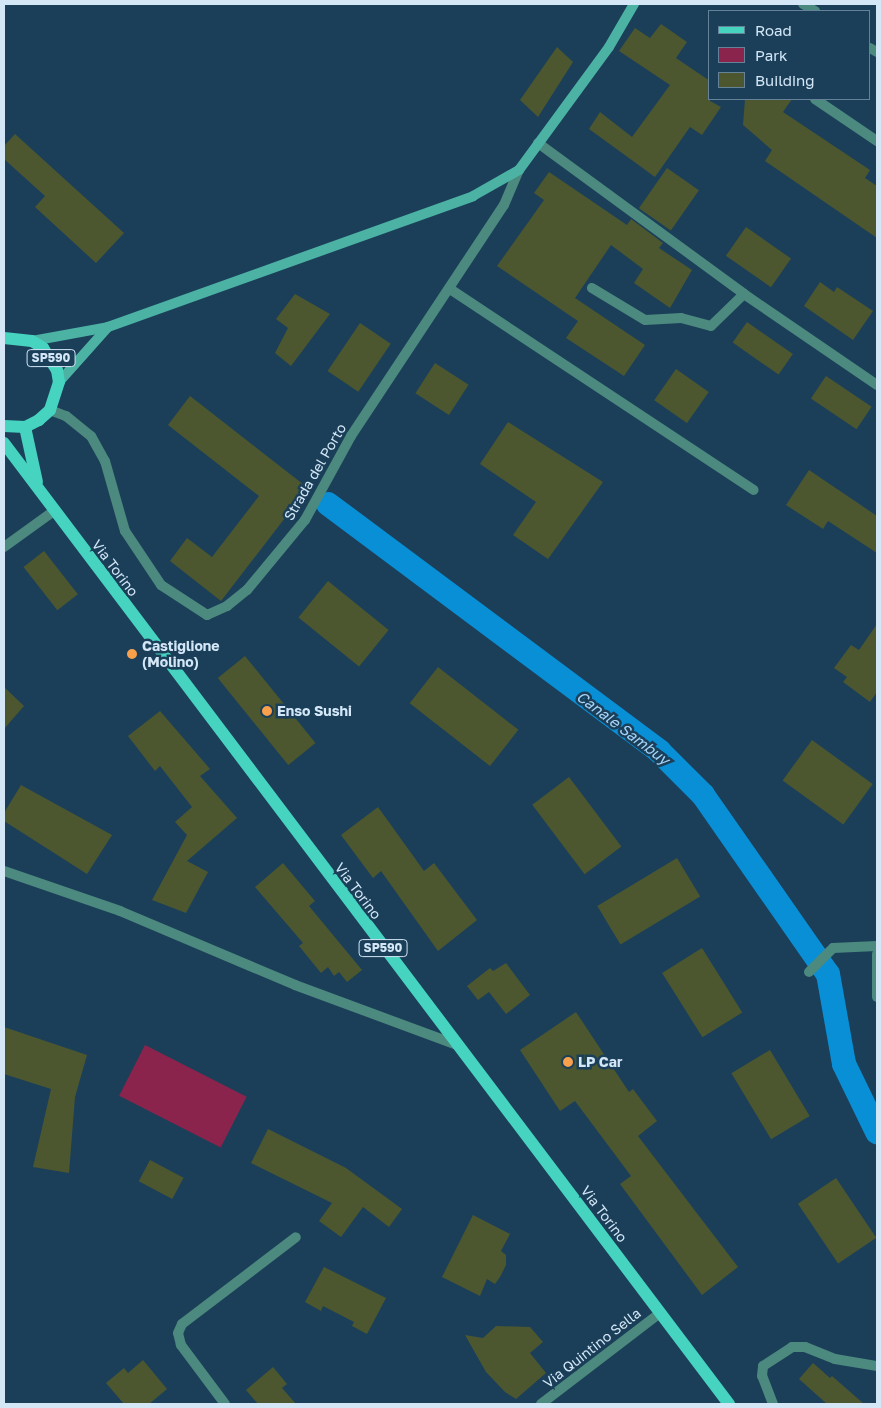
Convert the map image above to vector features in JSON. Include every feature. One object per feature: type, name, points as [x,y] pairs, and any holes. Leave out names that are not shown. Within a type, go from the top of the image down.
[{"type":"main road","points":[[32,341],[108,328],[473,196],[518,170],[610,47],[634,4]]},
{"type":"main road","points":[[59,382],[108,328]]},
{"type":"main road","name":"SP590","points":[[4,338],[32,341],[51,358],[59,382],[50,410]]},
{"type":"main road","points":[[4,426],[25,426],[50,410]]},
{"type":"main road","name":"SP590","points":[[25,426],[39,490]]},
{"type":"main road","name":"SP590","points":[[4,443],[39,490]]},
{"type":"main road","name":"Via Torino","points":[[39,490],[730,1404]]},
{"type":"street","points":[[816,100],[877,141]]},
{"type":"street","points":[[538,143],[744,294],[877,385]]},
{"type":"street","name":"Strada del Porto","points":[[50,410],[66,416],[91,436],[105,461],[125,531],[161,585],[207,615],[247,590],[305,520],[351,436],[504,206],[518,170]]},
{"type":"street","points":[[450,288],[754,490]]},
{"type":"street","points":[[592,288],[645,320],[680,318],[711,326],[744,294]]},
{"type":"street","points":[[4,547],[54,511]]},
{"type":"street","points":[[4,871],[120,911],[295,985],[457,1045]]},
{"type":"street","points":[[809,972],[833,948],[877,946]]},
{"type":"street","points":[[877,954],[877,997]]},
{"type":"street","points":[[225,1404],[181,1345],[178,1333],[182,1324],[296,1237]]},
{"type":"street","name":"Via Quintino Sella","points":[[541,1404],[660,1313]]},
{"type":"street","points":[[773,1404],[762,1376],[763,1366],[792,1347],[806,1347],[835,1359],[877,1366]]},
{"type":"green space","points":[[145,1045],[247,1097],[221,1148],[119,1096]]},
{"type":"building","points":[[661,24],[687,42],[676,58],[708,80],[708,100],[721,107],[702,135],[690,127],[655,177],[589,129],[600,112],[632,137],[670,85],[619,51],[635,28],[650,38]]},
{"type":"building","points":[[557,47],[573,62],[538,117],[520,100]]},
{"type":"building","points":[[745,100],[791,100],[783,112],[870,170],[865,178],[877,186],[877,238],[765,161],[772,150],[743,125]]},
{"type":"building","points":[[15,134],[124,233],[96,263],[35,207],[45,196],[4,159],[4,146]]},
{"type":"building","points":[[667,168],[699,190],[671,231],[639,208]]},
{"type":"building","points":[[549,172],[627,225],[631,219],[663,243],[659,248],[692,270],[670,308],[634,283],[643,269],[611,245],[575,298],[645,345],[624,376],[566,338],[578,321],[497,266],[544,200],[534,193]]},
{"type":"building","points":[[746,227],[791,259],[771,287],[726,256]]},
{"type":"building","points":[[820,282],[834,292],[837,287],[873,311],[853,340],[804,306]]},
{"type":"building","points":[[295,294],[330,314],[291,366],[275,353],[288,328],[276,319]]},
{"type":"building","points":[[747,322],[793,354],[779,375],[733,342]]},
{"type":"building","points":[[360,323],[391,344],[358,392],[328,371]]},
{"type":"building","points":[[435,363],[469,385],[449,415],[415,393]]},
{"type":"building","points":[[676,369],[709,392],[687,423],[654,400]]},
{"type":"building","points":[[826,376],[872,407],[856,429],[811,398]]},
{"type":"building","points":[[190,396],[308,488],[221,601],[170,561],[187,538],[212,557],[259,496],[168,425]]},
{"type":"building","points":[[508,422],[603,482],[548,559],[513,535],[536,502],[480,464]]},
{"type":"building","points":[[809,470],[877,516],[877,553],[828,521],[823,529],[786,505]]},
{"type":"building","points":[[44,551],[78,594],[57,610],[24,567]]},
{"type":"building","points":[[328,581],[389,630],[359,667],[298,618]]},
{"type":"building","points":[[877,624],[877,692],[870,702],[843,682],[847,677],[834,668],[851,645],[859,650]]},
{"type":"building","name":"Enso Sushi","points":[[245,656],[315,743],[288,765],[218,678]]},
{"type":"building","points":[[438,667],[518,730],[490,766],[410,703]]},
{"type":"building","points":[[4,687],[24,706],[4,729]]},
{"type":"building","points":[[160,711],[210,769],[200,776],[237,818],[187,861],[208,872],[186,913],[152,900],[187,835],[175,822],[192,807],[160,766],[155,771],[128,736]]},
{"type":"building","points":[[812,740],[873,784],[843,825],[783,780]]},
{"type":"building","points":[[569,777],[621,846],[585,874],[532,805]]},
{"type":"building","points":[[21,785],[112,835],[87,874],[4,821],[4,813]]},
{"type":"building","points":[[378,807],[424,871],[434,863],[477,920],[438,951],[381,871],[373,878],[341,835]]},
{"type":"building","points":[[677,858],[700,897],[620,944],[597,906]]},
{"type":"building","points":[[283,863],[315,901],[309,906],[362,970],[347,982],[339,972],[334,976],[328,967],[321,973],[299,946],[303,943],[255,887]]},
{"type":"building","points":[[702,948],[742,1012],[702,1037],[662,973]]},
{"type":"building","points":[[506,963],[530,995],[506,1014],[489,992],[478,1000],[467,986],[490,968],[493,971]]},
{"type":"building","points":[[576,1012],[629,1092],[633,1089],[657,1121],[638,1136],[738,1267],[702,1295],[620,1184],[631,1176],[575,1101],[560,1111],[520,1050]]},
{"type":"building","points":[[4,1027],[87,1055],[75,1097],[69,1173],[33,1167],[51,1089],[4,1074]]},
{"type":"building","points":[[770,1050],[810,1116],[771,1139],[731,1073]]},
{"type":"building","points":[[268,1129],[346,1168],[402,1209],[389,1227],[363,1207],[341,1237],[319,1221],[332,1203],[251,1163]]},
{"type":"building","points":[[150,1160],[184,1178],[172,1199],[139,1181]]},
{"type":"building","points":[[836,1178],[876,1238],[838,1263],[798,1204]]},
{"type":"building","points":[[473,1215],[510,1234],[501,1251],[506,1255],[506,1265],[495,1284],[487,1279],[480,1296],[442,1277]]},
{"type":"building","points":[[324,1267],[386,1298],[367,1334],[352,1326],[354,1322],[323,1306],[321,1311],[305,1302]]},
{"type":"building","points":[[496,1326],[530,1327],[543,1342],[530,1353],[546,1373],[516,1399],[505,1392],[486,1372],[465,1335],[483,1338]]},
{"type":"building","points":[[143,1360],[167,1389],[149,1404],[124,1404],[106,1383],[124,1368],[128,1373]]},
{"type":"building","points":[[813,1363],[830,1378],[832,1376],[864,1404],[827,1404],[799,1379]]},
{"type":"building","points":[[273,1367],[287,1384],[282,1388],[296,1404],[258,1404],[246,1390]]},
{"type":"waterway","name":"Canale Sambuy","points":[[328,504],[659,751],[703,795],[828,974],[844,1064],[877,1132]]},
{"type":"place","name":"Castiglione (Molino)","points":[[132,654]]},
{"type":"place","name":"Enso Sushi","points":[[267,711]]},
{"type":"place","name":"LP Car","points":[[568,1062]]}]
